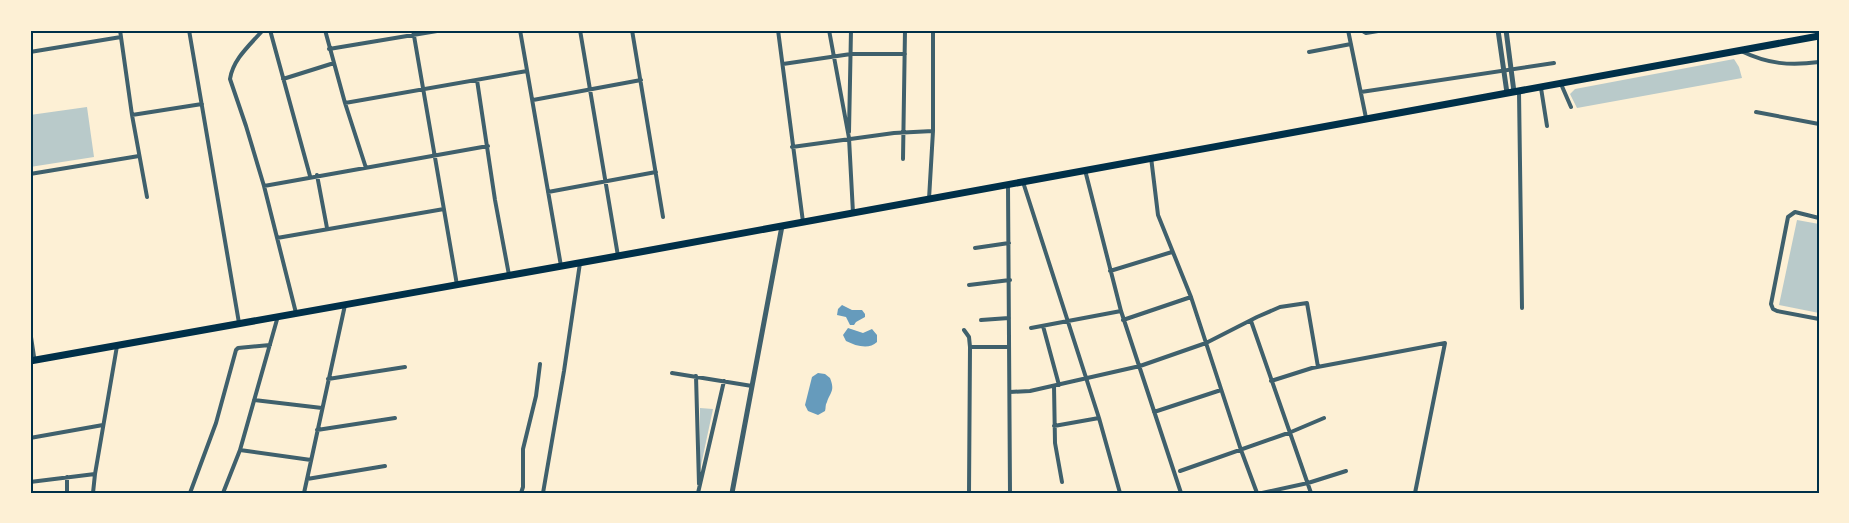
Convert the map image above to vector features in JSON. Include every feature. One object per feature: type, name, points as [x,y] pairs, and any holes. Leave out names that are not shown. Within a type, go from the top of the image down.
[{"type":"highway","points":[[32,361],[1819,36]]},
{"type":"street","points":[[120,30],[147,197]]},
{"type":"street","points":[[189,30],[239,323]]},
{"type":"street","points":[[263,30],[235,63],[230,79],[264,186],[296,313]]},
{"type":"street","points":[[270,30],[310,177]]},
{"type":"street","points":[[325,30],[366,168]]},
{"type":"street","points":[[329,49],[413,32],[443,30]]},
{"type":"street","points":[[520,30],[561,266]]},
{"type":"street","points":[[580,30],[618,256]]},
{"type":"street","points":[[632,30],[663,216]]},
{"type":"street","points":[[778,30],[803,222]]},
{"type":"street","points":[[829,30],[849,138]]},
{"type":"street","points":[[851,30],[849,138],[853,213]]},
{"type":"street","points":[[903,159],[905,30]]},
{"type":"street","points":[[929,199],[933,131],[933,30]]},
{"type":"street","points":[[1348,30],[1366,119]]},
{"type":"street","points":[[1361,30],[1366,33],[1384,30]]},
{"type":"street","points":[[1498,30],[1503,70],[1513,92]]},
{"type":"street","points":[[1506,30],[1513,92],[1522,308]]},
{"type":"street","points":[[413,32],[456,285]]},
{"type":"street","points":[[30,52],[121,37]]},
{"type":"street","points":[[1309,52],[1351,44]]},
{"type":"street","points":[[1741,51],[1760,60],[1782,64],[1819,62]]},
{"type":"street","points":[[783,64],[851,54],[905,54]]},
{"type":"street","points":[[283,79],[334,63]]},
{"type":"street","points":[[1361,92],[1554,63]]},
{"type":"street","points":[[345,103],[527,71]]},
{"type":"street","points":[[477,80],[509,275]]},
{"type":"street","points":[[533,100],[641,80]]},
{"type":"street","points":[[1560,84],[1571,106]]},
{"type":"street","points":[[1541,87],[1547,126]]},
{"type":"street","points":[[132,115],[202,104]]},
{"type":"street","points":[[1756,112],[1819,124]]},
{"type":"street","points":[[792,147],[849,138],[933,131]]},
{"type":"street","points":[[264,186],[488,146]]},
{"type":"street","points":[[30,174],[139,156]]},
{"type":"street","points":[[1151,157],[1158,215],[1191,297],[1257,493]]},
{"type":"street","points":[[1085,170],[1123,320],[1181,493]]},
{"type":"street","points":[[548,192],[656,172]]},
{"type":"street","points":[[318,175],[327,228]]},
{"type":"street","points":[[1023,182],[1099,418],[1120,493]]},
{"type":"street","points":[[1008,184],[1010,493]]},
{"type":"street","points":[[277,238],[444,209]]},
{"type":"street","points":[[1819,218],[1795,212],[1788,217],[1771,304],[1777,311],[1819,320]]},
{"type":"street","points":[[732,493],[782,226]]},
{"type":"street","points":[[975,248],[1009,243]]},
{"type":"street","points":[[1110,271],[1172,252]]},
{"type":"street","points":[[543,493],[580,262]]},
{"type":"street","points":[[969,285],[1010,280]]},
{"type":"street","points":[[1123,320],[1191,297]]},
{"type":"street","points":[[1010,392],[1030,391],[1140,366],[1206,343],[1280,307],[1307,303],[1318,367]]},
{"type":"street","points":[[304,493],[345,304]]},
{"type":"street","points":[[1031,328],[1121,311]]},
{"type":"street","points":[[223,493],[240,450],[278,316]]},
{"type":"street","points":[[981,320],[1009,318]]},
{"type":"street","points":[[1251,321],[1311,493]]},
{"type":"street","points":[[1043,326],[1057,385],[1054,426],[1062,482]]},
{"type":"street","points":[[964,330],[969,337],[970,347],[969,493]]},
{"type":"street","points":[[30,334],[32,361]]},
{"type":"street","points":[[1271,381],[1318,367],[1445,343],[1416,493]]},
{"type":"street","points":[[93,493],[118,345]]},
{"type":"street","points":[[190,493],[216,423],[236,350],[270,345]]},
{"type":"street","points":[[970,347],[1009,347]]},
{"type":"street","points":[[520,493],[523,487],[524,449],[536,396],[540,364]]},
{"type":"street","points":[[328,379],[405,367]]},
{"type":"street","points":[[672,373],[752,386]]},
{"type":"street","points":[[696,376],[699,487]]},
{"type":"street","points":[[698,493],[724,381]]},
{"type":"street","points":[[1154,412],[1221,390]]},
{"type":"street","points":[[254,400],[322,408]]},
{"type":"street","points":[[318,430],[395,418]]},
{"type":"street","points":[[1054,426],[1099,418]]},
{"type":"street","points":[[1180,471],[1324,418]]},
{"type":"street","points":[[30,438],[103,425]]},
{"type":"street","points":[[240,450],[311,460]]},
{"type":"street","points":[[307,479],[385,466]]},
{"type":"street","points":[[1262,493],[1308,483],[1346,471]]},
{"type":"street","points":[[30,482],[95,474]]},
{"type":"street","points":[[67,493],[68,477]]},
{"type":"shaded area","points":[[1734,59],[1742,78],[1577,108],[1570,94],[1575,89]]},
{"type":"shaded area","points":[[87,107],[94,157],[30,167],[30,115]]},
{"type":"shaded area","points":[[1797,220],[1819,224],[1819,313],[1779,305]]},
{"type":"shaded area","points":[[700,408],[713,409],[700,470]]},
{"type":"water","points":[[842,305],[852,310],[862,310],[865,317],[854,325],[850,325],[846,317],[837,315]]},
{"type":"water","points":[[848,328],[863,333],[872,329],[877,335],[877,342],[866,347],[846,341],[843,335]]},
{"type":"water","points":[[818,373],[830,378],[832,388],[825,411],[818,415],[808,411],[805,405],[812,377]]}]
